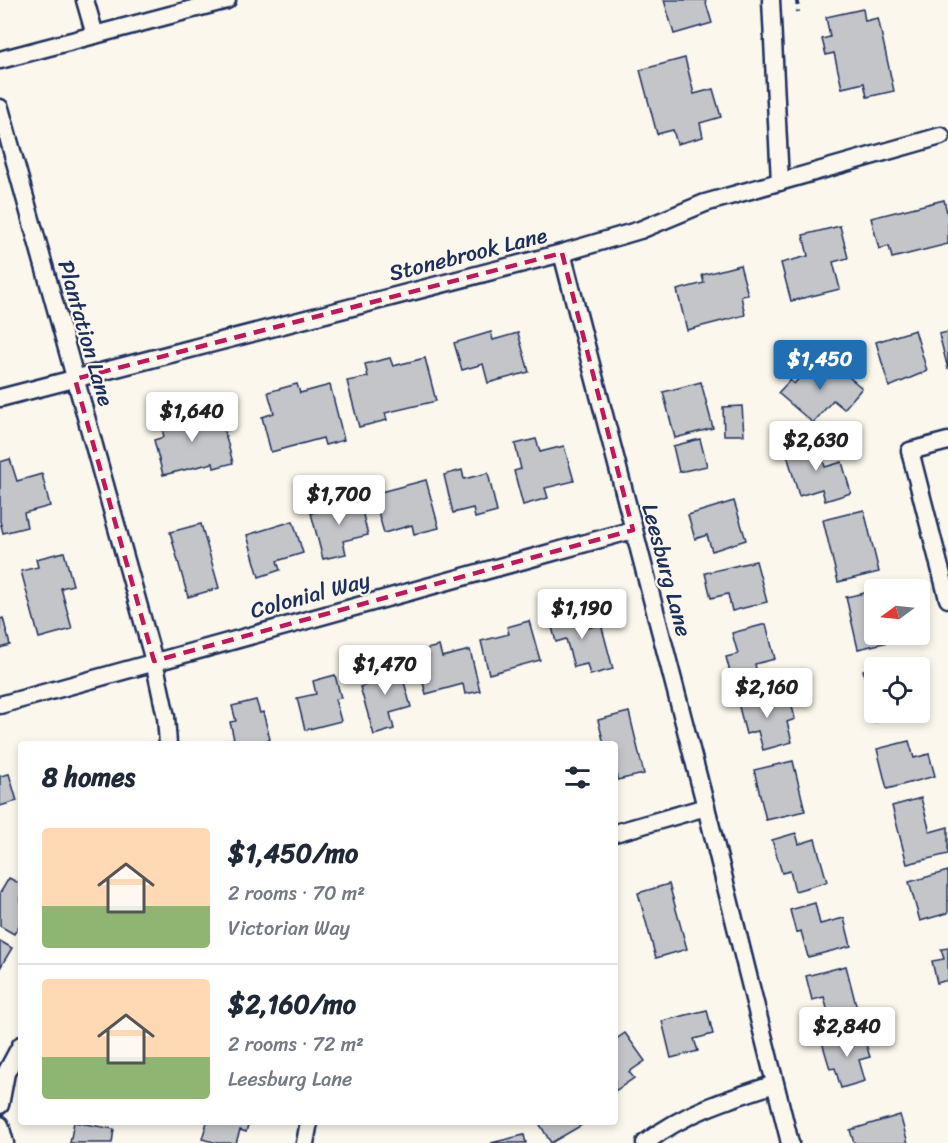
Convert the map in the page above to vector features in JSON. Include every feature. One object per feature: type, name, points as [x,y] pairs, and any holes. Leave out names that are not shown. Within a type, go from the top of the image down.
[{"type":"street","points":[[85,0],[95,35]]},
{"type":"street","points":[[0,60],[227,0]]},
{"type":"street","points":[[771,0],[780,182]]},
{"type":"street","name":"Plantation Lane","points":[[0,108],[154,661],[166,717],[168,741]]},
{"type":"street","name":"Stonebrook Lane","points":[[0,398],[561,253],[640,230],[705,202],[941,136]]},
{"type":"street","name":"Leesburg Lane","points":[[561,253],[706,807],[790,1143]]},
{"type":"street","points":[[948,441],[910,451],[948,599]]},
{"type":"street","name":"Colonial Way","points":[[0,705],[633,530]]},
{"type":"street","points":[[618,832],[706,807]]},
{"type":"street","points":[[0,1105],[6,1073],[18,1051]]},
{"type":"street","points":[[645,1143],[664,1128],[706,1106],[775,1084]]},
{"type":"street","points":[[0,1125],[5,1143]]},
{"type":"street","points":[[305,1143],[308,1125]]},
{"type":"path","points":[[797,0],[798,12]]},
{"type":"highlighted area","points":[[562,253],[633,530],[154,661],[75,379]]},
{"type":"building","points":[[664,0],[705,0],[712,23],[674,34]]},
{"type":"building","points":[[863,9],[865,21],[878,18],[894,91],[867,97],[864,83],[842,88],[834,53],[826,55],[822,39],[830,37],[826,17]]},
{"type":"building","points":[[685,58],[694,94],[713,89],[721,117],[700,123],[703,137],[677,144],[673,130],[657,134],[640,70]]},
{"type":"building","points":[[944,200],[948,217],[948,244],[892,258],[889,246],[879,249],[871,218]]},
{"type":"building","points":[[840,226],[848,258],[833,262],[840,289],[791,301],[781,263],[808,256],[803,235]]},
{"type":"building","points":[[740,265],[748,295],[741,296],[745,315],[687,330],[677,290],[704,283],[702,275]]},
{"type":"building","points":[[915,330],[927,371],[889,387],[876,342]]},
{"type":"building","points":[[491,332],[493,340],[518,333],[529,372],[488,383],[483,364],[462,370],[454,343]]},
{"type":"building","points":[[948,332],[948,369],[939,334]]},
{"type":"building","points":[[390,358],[393,366],[425,358],[436,401],[385,413],[387,420],[359,427],[347,381],[368,377],[365,364]]},
{"type":"building","points":[[814,361],[829,375],[836,366],[862,388],[844,409],[833,400],[813,423],[778,393],[790,380],[794,384]]},
{"type":"building","points":[[701,382],[713,428],[675,438],[663,392]]},
{"type":"building","points":[[297,384],[300,393],[330,385],[344,440],[325,445],[323,438],[271,452],[262,417],[274,413],[268,392]]},
{"type":"building","points":[[742,406],[744,435],[724,435],[723,407]]},
{"type":"building","points":[[186,411],[188,419],[219,411],[233,463],[214,468],[213,463],[163,475],[154,440],[164,437],[160,418]]},
{"type":"building","points":[[817,438],[825,467],[842,462],[851,493],[825,501],[822,489],[799,496],[785,448]]},
{"type":"building","points":[[536,439],[540,452],[564,446],[574,481],[545,488],[548,498],[523,505],[514,471],[521,469],[515,444]]},
{"type":"building","points":[[700,439],[707,466],[679,472],[673,446]]},
{"type":"building","points":[[10,459],[17,481],[42,474],[50,506],[24,513],[27,527],[3,533],[0,521],[0,462]]},
{"type":"building","points":[[462,470],[464,479],[488,473],[497,512],[475,518],[473,508],[453,513],[444,475]]},
{"type":"building","points":[[426,480],[439,528],[414,534],[412,525],[384,533],[373,494]]},
{"type":"building","points":[[357,491],[368,535],[343,541],[346,554],[323,559],[311,513],[345,504],[342,494]]},
{"type":"building","points":[[734,501],[746,540],[712,551],[707,535],[695,539],[688,515]]},
{"type":"building","points":[[864,510],[879,572],[838,582],[823,520]]},
{"type":"building","points":[[293,521],[303,553],[277,561],[280,570],[259,577],[247,535]]},
{"type":"building","points":[[201,524],[219,588],[188,597],[170,532]]},
{"type":"building","points":[[64,552],[73,585],[61,588],[72,629],[39,638],[21,571],[38,567],[36,559]]},
{"type":"building","points":[[756,561],[767,602],[732,611],[728,594],[711,598],[705,573]]},
{"type":"building","points":[[864,593],[864,645],[875,645],[858,649],[846,597]]},
{"type":"building","points":[[583,607],[588,628],[601,624],[613,669],[590,675],[587,664],[574,667],[566,639],[556,642],[549,616]]},
{"type":"building","points":[[3,618],[10,645],[0,648],[0,619]]},
{"type":"building","points":[[529,621],[540,660],[489,674],[481,641],[509,634],[507,627]]},
{"type":"building","points":[[766,624],[775,659],[755,664],[757,674],[732,680],[726,657],[738,654],[732,633]]},
{"type":"building","points":[[439,646],[442,657],[470,650],[480,691],[465,694],[463,684],[426,694],[415,652]]},
{"type":"building","points":[[397,657],[411,707],[390,713],[394,729],[374,735],[360,687],[379,681],[374,664]]},
{"type":"building","points":[[335,675],[341,698],[335,699],[341,721],[305,730],[297,698],[316,694],[313,681]]},
{"type":"building","points":[[762,693],[765,703],[790,697],[795,719],[787,722],[792,742],[763,750],[758,731],[746,734],[737,699]]},
{"type":"building","points":[[256,700],[260,713],[263,712],[270,739],[266,741],[224,741],[234,739],[230,722],[236,721],[232,706]]},
{"type":"building","points":[[629,712],[644,774],[618,780],[618,741],[603,741],[598,720]]},
{"type":"building","points":[[909,741],[914,758],[929,754],[935,776],[887,789],[877,749]]},
{"type":"building","points":[[793,761],[805,811],[766,820],[754,770]]},
{"type":"building","points":[[9,774],[17,801],[0,806],[0,776]]},
{"type":"building","points":[[921,798],[930,832],[948,827],[948,854],[907,864],[892,806]]},
{"type":"building","points":[[796,833],[799,844],[815,839],[827,882],[795,891],[790,871],[782,873],[772,840]]},
{"type":"building","points":[[948,871],[948,913],[920,921],[909,882]]},
{"type":"building","points":[[9,878],[18,882],[18,928],[14,934],[0,926],[0,893]]},
{"type":"building","points":[[669,884],[687,949],[656,958],[638,893]]},
{"type":"building","points":[[815,903],[820,924],[844,918],[851,946],[808,957],[801,931],[796,933],[790,910]]},
{"type":"building","points":[[0,941],[12,948],[0,968]]},
{"type":"building","points":[[948,948],[948,980],[937,983],[932,961],[944,959],[941,949]]},
{"type":"building","points":[[846,966],[857,1009],[829,1016],[824,997],[812,1000],[806,976]]},
{"type":"building","points":[[707,1010],[713,1034],[694,1039],[698,1051],[671,1058],[662,1021]]},
{"type":"building","points":[[862,1031],[870,1057],[859,1060],[865,1081],[841,1088],[835,1068],[830,1069],[822,1042]]},
{"type":"building","points":[[625,1033],[645,1061],[629,1072],[634,1078],[618,1089],[618,1038]]},
{"type":"building","points":[[900,1115],[908,1143],[854,1143],[850,1130]]},
{"type":"building","points":[[73,1125],[114,1129],[112,1143],[70,1143]]},
{"type":"building","points":[[206,1125],[248,1125],[246,1132],[240,1130],[236,1143],[217,1143],[202,1139]]},
{"type":"building","points":[[540,1125],[582,1125],[551,1143]]},
{"type":"building","points":[[524,1135],[526,1143],[491,1143]]}]
